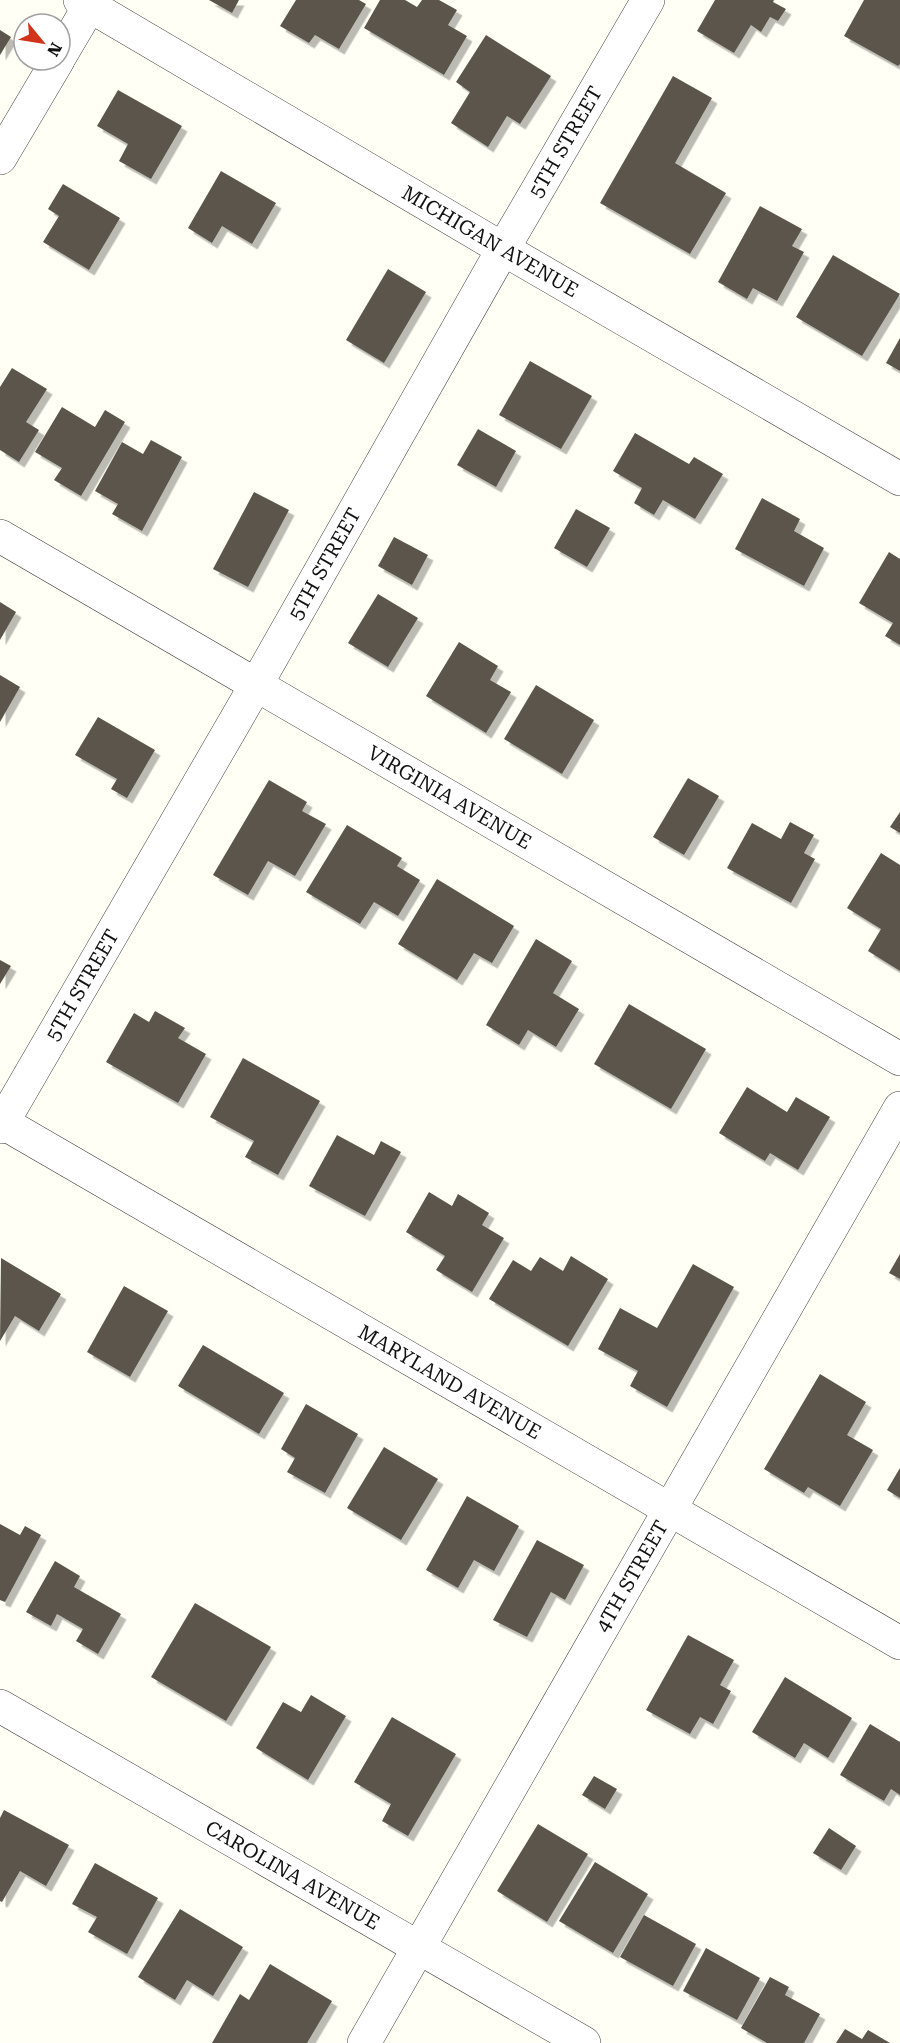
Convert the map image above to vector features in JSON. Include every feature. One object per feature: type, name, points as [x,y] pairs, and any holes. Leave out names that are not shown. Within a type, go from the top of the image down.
[{"type":"street","name":"5TH STREET","points":[[1,1123],[256,686],[503,249],[648,0]]},
{"type":"street","name":"MICHIGAN AVENUE","points":[[88,2],[503,249],[900,479]]},
{"type":"street","points":[[72,33],[88,2]]},
{"type":"street","points":[[0,158],[51,72]]},
{"type":"street","name":"VIRGINIA AVENUE","points":[[0,536],[900,1059]]},
{"type":"street","name":"4TH STREET","points":[[364,2043],[900,1108]]},
{"type":"street","name":"MARYLAND AVENUE","points":[[1,1123],[900,1643]]},
{"type":"street","name":"CAROLINA AVENUE","points":[[0,1706],[584,2043]]},
{"type":"building","points":[[209,0],[239,0],[232,13]]},
{"type":"building","points":[[296,0],[359,0],[366,4],[339,49],[315,35],[309,43],[280,26]]},
{"type":"building","points":[[380,0],[405,0],[417,7],[422,0],[439,0],[457,10],[448,25],[467,36],[444,75],[364,28]]},
{"type":"building","points":[[715,0],[774,0],[773,2],[786,9],[778,21],[770,17],[761,32],[751,25],[734,53],[697,31]]},
{"type":"building","points":[[864,0],[900,0],[900,64],[898,66],[844,36]]},
{"type":"building","points":[[0,30],[11,37],[0,55]]},
{"type":"building","points":[[486,35],[551,76],[520,124],[507,116],[488,147],[451,123],[470,92],[456,82]]},
{"type":"building","points":[[673,76],[712,98],[675,163],[726,193],[690,254],[600,203]]},
{"type":"building","points":[[118,90],[182,126],[151,179],[119,161],[128,144],[97,126]]},
{"type":"building","points":[[221,171],[276,203],[252,244],[222,226],[212,243],[188,228]]},
{"type":"building","points":[[63,184],[120,218],[89,270],[43,242],[59,216],[48,209]]},
{"type":"building","points":[[760,206],[802,229],[792,246],[804,252],[777,301],[753,288],[747,299],[718,282]]},
{"type":"building","points":[[833,255],[900,294],[862,356],[796,317]]},
{"type":"building","points":[[388,269],[426,292],[384,363],[346,340]]},
{"type":"building","points":[[900,338],[900,371],[886,363]]},
{"type":"building","points":[[530,361],[592,396],[561,449],[499,415]]},
{"type":"building","points":[[12,368],[47,389],[26,422],[39,430],[19,462],[0,450],[0,387]]},
{"type":"building","points":[[62,407],[95,427],[105,410],[125,422],[81,496],[54,480],[62,468],[35,452]]},
{"type":"building","points":[[478,429],[516,451],[496,487],[457,465]]},
{"type":"building","points":[[635,433],[689,464],[694,457],[723,474],[695,519],[663,500],[654,515],[634,503],[642,488],[613,471]]},
{"type":"building","points":[[151,440],[182,457],[142,531],[112,514],[118,504],[95,491],[122,442],[143,454]]},
{"type":"building","points":[[254,492],[289,510],[248,587],[213,569]]},
{"type":"building","points":[[762,498],[800,519],[794,531],[824,548],[804,586],[735,549]]},
{"type":"building","points":[[576,509],[610,528],[587,567],[554,548]]},
{"type":"building","points":[[394,537],[428,555],[412,585],[378,566]]},
{"type":"building","points":[[889,552],[900,559],[900,645],[885,636],[893,623],[859,603]]},
{"type":"building","points":[[378,594],[418,618],[388,667],[348,643]]},
{"type":"building","points":[[0,602],[16,612],[0,640]]},
{"type":"building","points":[[459,642],[498,666],[490,680],[511,692],[486,733],[426,696]]},
{"type":"building","points":[[0,675],[20,687],[0,722]]},
{"type":"building","points":[[536,685],[594,720],[562,774],[504,739]]},
{"type":"building","points":[[98,717],[155,750],[127,798],[111,789],[117,779],[75,755]]},
{"type":"building","points":[[688,778],[719,796],[684,855],[653,837]]},
{"type":"building","points":[[269,780],[307,802],[302,811],[326,824],[295,876],[268,861],[248,895],[213,875]]},
{"type":"building","points":[[900,812],[900,833],[890,827]]},
{"type":"building","points":[[790,822],[814,835],[804,853],[815,859],[791,903],[727,868],[752,823],[781,839]]},
{"type":"building","points":[[347,825],[402,858],[397,866],[420,880],[398,916],[374,902],[360,924],[306,892]]},
{"type":"building","points":[[881,853],[900,865],[900,971],[868,951],[881,929],[847,908]]},
{"type":"building","points":[[437,879],[514,926],[492,963],[474,953],[457,980],[398,944]]},
{"type":"building","points":[[536,939],[572,961],[553,993],[579,1009],[556,1047],[528,1030],[519,1045],[486,1025]]},
{"type":"building","points":[[0,960],[11,966],[0,984]]},
{"type":"building","points":[[629,1004],[706,1049],[671,1109],[594,1064]]},
{"type":"building","points":[[155,1011],[185,1028],[178,1038],[206,1054],[178,1103],[106,1062],[134,1013],[149,1022]]},
{"type":"building","points":[[243,1058],[320,1101],[278,1175],[245,1157],[254,1141],[210,1117]]},
{"type":"building","points":[[747,1087],[787,1112],[796,1097],[830,1117],[798,1170],[770,1153],[765,1161],[719,1133]]},
{"type":"building","points":[[337,1135],[374,1155],[381,1141],[401,1152],[365,1216],[309,1186]]},
{"type":"building","points":[[429,1192],[452,1206],[458,1194],[489,1213],[482,1225],[504,1238],[472,1292],[436,1270],[445,1256],[406,1232]]},
{"type":"building","points":[[900,1254],[900,1279],[889,1273]]},
{"type":"building","points":[[571,1256],[608,1279],[568,1346],[489,1299],[513,1260],[531,1271],[540,1257],[563,1271]]},
{"type":"building","points":[[1,1258],[61,1294],[39,1331],[15,1316],[0,1341]]},
{"type":"building","points":[[693,1264],[734,1287],[667,1407],[630,1386],[638,1371],[598,1349],[620,1308],[657,1328]]},
{"type":"building","points":[[124,1286],[168,1311],[130,1377],[87,1352]]},
{"type":"building","points":[[203,1345],[284,1393],[259,1434],[178,1386]]},
{"type":"building","points":[[820,1374],[866,1402],[847,1435],[873,1450],[840,1506],[808,1487],[804,1493],[764,1469]]},
{"type":"building","points":[[306,1404],[358,1434],[325,1493],[287,1472],[295,1458],[281,1449]]},
{"type":"building","points":[[384,1447],[438,1479],[401,1540],[347,1508]]},
{"type":"building","points":[[900,1468],[900,1498],[887,1490]]},
{"type":"building","points":[[467,1496],[519,1526],[494,1571],[474,1560],[458,1588],[426,1570]]},
{"type":"building","points":[[0,1524],[20,1535],[25,1526],[41,1535],[5,1602],[0,1600]]},
{"type":"building","points":[[537,1540],[584,1565],[565,1600],[551,1592],[527,1637],[493,1620]]},
{"type":"building","points":[[55,1561],[80,1576],[74,1587],[121,1614],[98,1654],[76,1641],[83,1629],[57,1614],[51,1626],[26,1612]]},
{"type":"building","points":[[195,1603],[271,1647],[226,1721],[151,1677]]},
{"type":"building","points":[[688,1635],[734,1660],[720,1685],[731,1691],[713,1724],[700,1717],[690,1734],[646,1710]]},
{"type":"building","points":[[785,1677],[852,1718],[828,1758],[804,1743],[795,1758],[752,1732]]},
{"type":"building","points":[[311,1695],[346,1716],[308,1780],[256,1748],[283,1702],[301,1712]]},
{"type":"building","points":[[392,1717],[456,1754],[408,1836],[382,1821],[391,1804],[354,1782]]},
{"type":"building","points":[[870,1724],[900,1742],[900,1795],[891,1789],[884,1801],[840,1775]]},
{"type":"building","points":[[594,1776],[617,1789],[605,1809],[582,1795]]},
{"type":"building","points":[[4,1810],[69,1845],[46,1886],[20,1871],[2,1902],[0,1901],[0,1818]]},
{"type":"building","points":[[538,1824],[588,1854],[547,1922],[497,1891]]},
{"type":"building","points":[[829,1828],[856,1846],[841,1870],[813,1853]]},
{"type":"building","points":[[595,1862],[648,1894],[613,1953],[559,1921]]},
{"type":"building","points":[[95,1863],[158,1898],[127,1954],[88,1932],[97,1917],[72,1904]]},
{"type":"building","points":[[180,1909],[243,1947],[213,1996],[187,1980],[175,2000],[138,1977]]},
{"type":"building","points":[[644,1915],[696,1944],[673,1986],[620,1957]]},
{"type":"building","points":[[706,1948],[760,1978],[737,2020],[683,1991]]},
{"type":"building","points":[[270,1964],[332,2001],[307,2043],[212,2043],[240,1994],[249,2000]]},
{"type":"building","points":[[770,1977],[789,1987],[785,1995],[820,2014],[804,2043],[767,2043],[741,2028]]},
{"type":"building","points":[[845,2029],[862,2039],[868,2030],[890,2043],[836,2043]]}]
